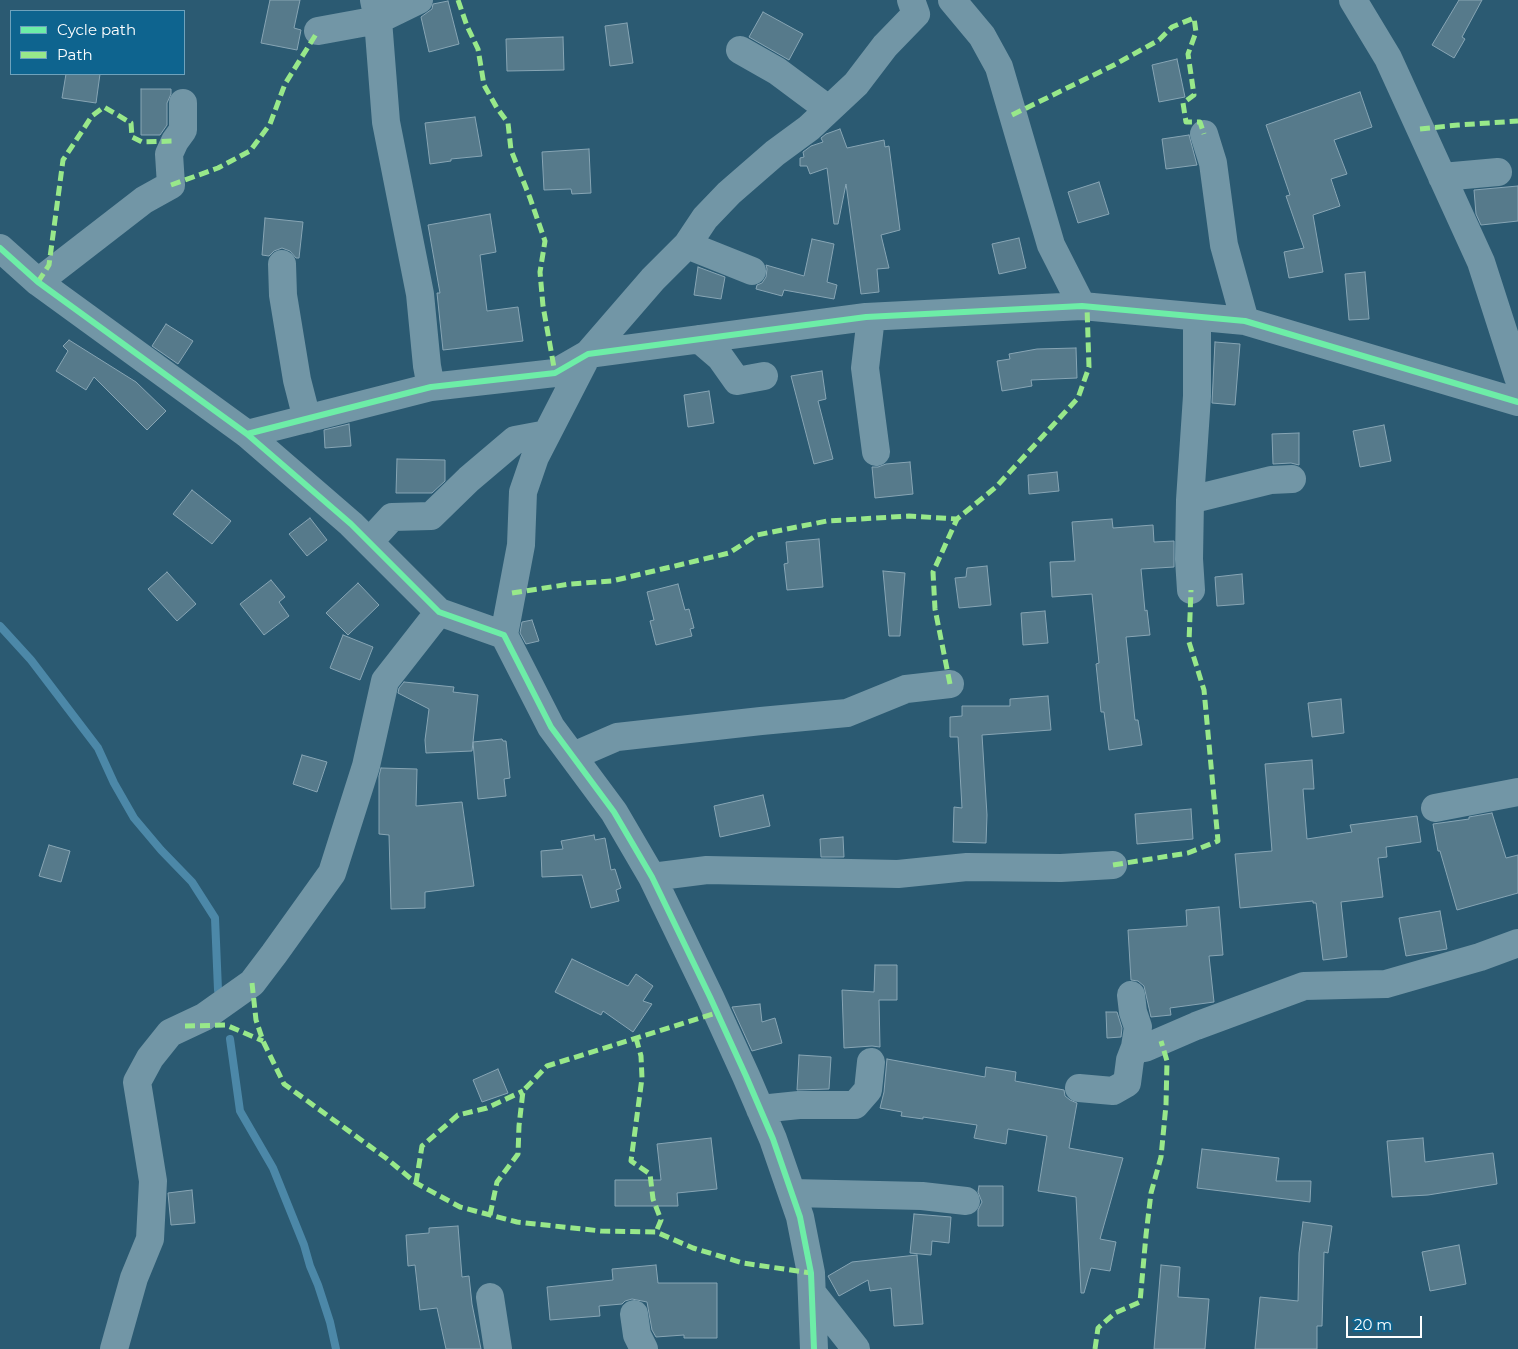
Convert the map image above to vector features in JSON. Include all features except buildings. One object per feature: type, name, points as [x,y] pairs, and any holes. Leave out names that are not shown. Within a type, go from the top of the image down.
[{"type":"street","points":[[318,31],[376,10],[419,0]]},
{"type":"street","points":[[814,1349],[811,1273],[802,1226],[773,1139],[760,1109],[710,997],[652,877],[614,812],[551,727],[504,635],[521,545],[523,492],[535,457],[588,354],[687,244],[705,218],[729,193],[809,128],[856,84],[884,46],[916,14],[911,0]]},
{"type":"street","points":[[952,0],[982,36],[999,67],[1051,245],[1082,306]]},
{"type":"street","points":[[1353,0],[1388,58],[1481,262],[1518,377]]},
{"type":"street","points":[[376,10],[386,122],[420,294],[431,387]]},
{"type":"street","points":[[740,50],[777,71],[828,109]]},
{"type":"street","points":[[38,282],[144,200],[171,185],[169,154],[183,130],[182,103]]},
{"type":"street","points":[[1204,134],[1213,163],[1224,246],[1245,321]]},
{"type":"street","points":[[1442,177],[1498,172]]},
{"type":"street","points":[[687,244],[752,271]]},
{"type":"street","points":[[0,248],[38,282],[248,434],[351,524],[439,612],[504,635]]},
{"type":"street","points":[[282,264],[283,295],[297,380],[307,419]]},
{"type":"street","points":[[248,434],[431,387],[555,373],[588,354],[871,317],[1082,306],[1245,321],[1518,402]]},
{"type":"street","points":[[1191,590],[1189,559],[1190,500],[1196,396],[1196,316]]},
{"type":"street","points":[[871,317],[865,368],[876,452]]},
{"type":"street","points":[[699,339],[720,357],[737,381],[764,376]]},
{"type":"street","points":[[369,542],[392,517],[431,516],[469,479],[515,440],[547,434]]},
{"type":"street","points":[[1190,500],[1271,480],[1292,479]]},
{"type":"street","points":[[114,1349],[134,1278],[150,1239],[153,1181],[138,1082],[150,1058],[170,1033],[204,1017],[252,983],[332,873],[366,766],[385,681],[439,612]]},
{"type":"street","points":[[573,756],[617,737],[847,713],[906,689],[950,684]]},
{"type":"street","points":[[1435,808],[1518,792]]},
{"type":"street","points":[[652,877],[708,870],[898,874],[967,867],[1061,868],[1113,865]]},
{"type":"street","points":[[1135,1047],[1145,1048],[1196,1026],[1304,986],[1386,984],[1480,957],[1518,943]]},
{"type":"street","points":[[1079,1088],[1113,1091],[1127,1084],[1130,1060],[1135,1047],[1138,1027],[1133,1012],[1131,995]]},
{"type":"street","points":[[760,1109],[800,1105],[855,1105],[868,1090],[871,1062]]},
{"type":"street","points":[[792,1193],[922,1196],[966,1201]]},
{"type":"street","points":[[812,1293],[856,1349]]},
{"type":"street","points":[[490,1297],[498,1349]]},
{"type":"street","points":[[634,1314],[638,1335],[644,1349]]},
{"type":"waterway","points":[[0,626],[31,660],[98,748],[114,783],[134,818],[192,882],[215,918],[218,990]]},
{"type":"waterway","points":[[230,1039],[240,1111],[273,1168],[318,1285],[330,1322],[336,1349]]},
{"type":"marked path","points":[[458,0],[478,49],[484,85],[508,123],[511,150],[545,241],[540,272],[543,306],[555,373]]},
{"type":"marked path","points":[[1012,115],[1114,65],[1159,40],[1172,27],[1194,18],[1196,32],[1188,54],[1194,95],[1183,103],[1186,122],[1200,122],[1204,134]]},
{"type":"marked path","points":[[171,185],[218,168],[250,151],[270,124],[285,84],[318,31]]},
{"type":"marked path","points":[[38,282],[49,265],[63,160],[92,116],[104,107],[131,123],[132,137],[142,142],[175,141]]},
{"type":"marked path","points":[[1420,129],[1518,121]]},
{"type":"marked path","points":[[512,593],[570,584],[612,581],[729,553],[757,535],[827,521],[909,516],[957,519],[996,487],[1078,398],[1089,367],[1087,307]]},
{"type":"marked path","points":[[950,684],[935,609],[933,572],[957,519]]},
{"type":"marked path","points":[[1113,865],[1188,853],[1218,841],[1204,690],[1189,642],[1191,590]]},
{"type":"marked path","points":[[252,983],[256,1020],[263,1041],[284,1084],[386,1158],[416,1183],[460,1207],[517,1222],[601,1231],[656,1232],[693,1248],[743,1263],[811,1273]]},
{"type":"marked path","points":[[490,1215],[497,1182],[518,1154],[523,1091],[547,1066],[716,1013]]},
{"type":"marked path","points":[[185,1026],[226,1025],[263,1041]]},
{"type":"marked path","points":[[636,1038],[641,1056],[642,1078],[631,1161],[650,1174],[653,1199],[661,1220],[656,1232]]},
{"type":"marked path","points":[[1095,1349],[1098,1328],[1115,1313],[1140,1302],[1151,1193],[1161,1157],[1166,1105],[1167,1061],[1161,1041]]},
{"type":"marked path","points":[[416,1183],[422,1146],[458,1115],[487,1108],[523,1091]]},
{"type":"cycle path","points":[[0,248],[38,282],[247,434],[351,524],[439,612],[504,635],[551,727],[614,812],[652,877],[746,1076],[773,1139],[800,1217],[811,1273],[814,1349]]},
{"type":"cycle path","points":[[247,434],[431,387],[555,373],[588,354],[866,317],[1082,306],[1245,321],[1518,402]]}]
